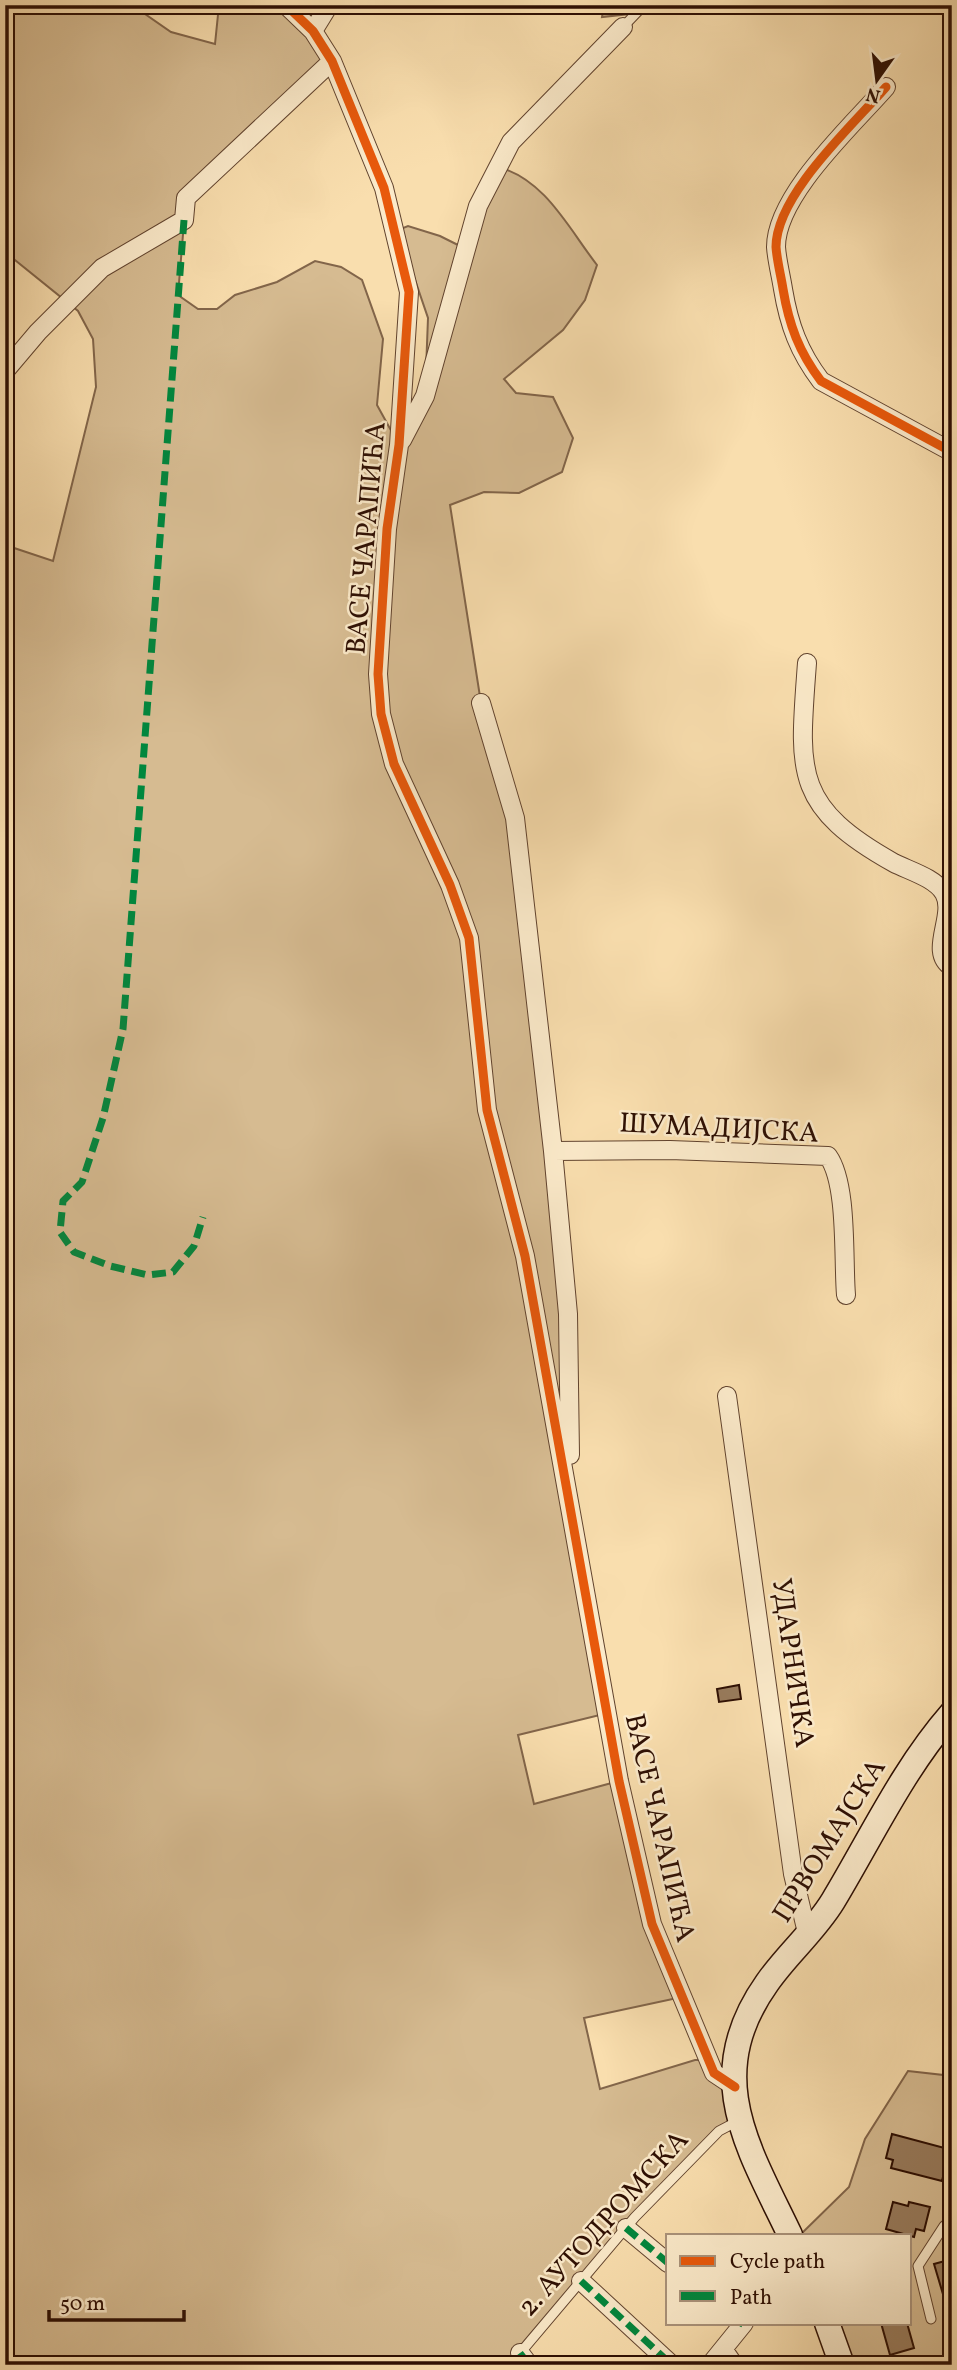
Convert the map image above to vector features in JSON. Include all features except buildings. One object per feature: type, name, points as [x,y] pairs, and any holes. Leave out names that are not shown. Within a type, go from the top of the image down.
[{"type":"main road","name":"ПРВОМАЈСКА","points":[[790,2234],[738,2121],[735,2087],[738,2045],[748,2014],[773,1975],[808,1937],[844,1882],[916,1758],[952,1713]]},
{"type":"main road","points":[[827,2324],[842,2365]]},
{"type":"street","name":"ВАСЕ ЧАРАПИЋА","points":[[286,5],[313,31],[332,61],[384,188],[409,292],[399,445],[385,555],[378,674],[381,714],[394,764],[450,885],[469,938],[487,1110],[525,1256],[619,1781],[652,1924],[714,2073],[735,2087]]},
{"type":"street","points":[[313,31],[329,5]]},
{"type":"street","points":[[399,445],[425,396],[478,206],[511,142],[623,27]]},
{"type":"street","points":[[5,370],[38,332],[102,268],[184,220],[186,198],[332,61]]},
{"type":"street","points":[[886,87],[790,198],[780,223],[776,247],[789,325],[806,362],[821,381],[952,452]]},
{"type":"street","points":[[807,663],[802,751],[811,792],[827,816],[857,841],[940,887],[950,909],[942,954],[946,964],[952,967]]},
{"type":"street","points":[[481,704],[515,818],[553,1150],[568,1314],[570,1505]]},
{"type":"street","name":"ШУМАДИЈСКА","points":[[553,1150],[670,1150],[828,1156],[834,1165],[838,1183],[846,1295]]},
{"type":"street","name":"УДАРНИЧКА","points":[[727,1396],[793,1874],[808,1937]]},
{"type":"street","points":[[626,2228],[666,2261]]},
{"type":"street","points":[[581,2281],[672,2365]]},
{"type":"street","points":[[710,2365],[742,2324]]},
{"type":"street","points":[[723,2349],[734,2365]]},
{"type":"lane","points":[[623,27],[644,5]]},
{"type":"lane","name":"2. АУТОДРОМСКА","points":[[519,2361],[626,2228],[719,2131],[738,2121]]},
{"type":"lane","points":[[931,2319],[918,2266],[944,2226],[952,2220]]},
{"type":"shaded area","points":[[5,5],[132,5],[171,32],[215,44],[219,5],[286,5],[332,61],[186,198],[178,295],[198,309],[217,309],[235,295],[277,282],[315,261],[341,267],[362,280],[383,339],[377,405],[399,445],[425,396],[428,318],[398,230],[408,226],[440,236],[466,249],[498,167],[515,173],[543,194],[597,265],[585,300],[563,330],[504,379],[516,393],[553,397],[573,438],[562,472],[519,493],[484,492],[450,505],[481,703],[515,818],[553,1151],[570,1505],[608,1713],[518,1735],[534,1804],[619,1781],[682,1997],[584,2018],[600,2089],[695,2060],[708,2060],[735,2087],[730,2125],[635,2217],[510,2365],[5,2365],[5,545],[53,561],[96,387],[93,339],[78,311],[5,252]]},
{"type":"shaded area","points":[[604,5],[713,5],[602,17]]},
{"type":"shaded area","points":[[908,2071],[952,2076],[952,2365],[842,2365],[827,2324],[912,2324],[912,2234],[801,2234],[849,2187],[865,2139]]},
{"type":"marked path","points":[[184,220],[123,1029],[103,1118],[82,1182],[63,1201],[60,1232],[74,1252],[110,1266],[148,1275],[173,1272],[194,1246],[203,1217]]},
{"type":"marked path","points":[[626,2228],[666,2261]]},
{"type":"marked path","points":[[581,2281],[672,2365]]},
{"type":"marked path","points":[[520,2353],[529,2365]]},
{"type":"cycle path","points":[[286,5],[313,31],[332,61],[384,188],[409,292],[399,445],[387,529],[378,674],[381,714],[394,764],[450,885],[469,938],[487,1110],[525,1256],[619,1781],[652,1924],[714,2073],[735,2087]]},
{"type":"cycle path","points":[[886,87],[818,162],[788,206],[779,227],[776,247],[785,302],[801,349],[821,381],[952,452]]}]
